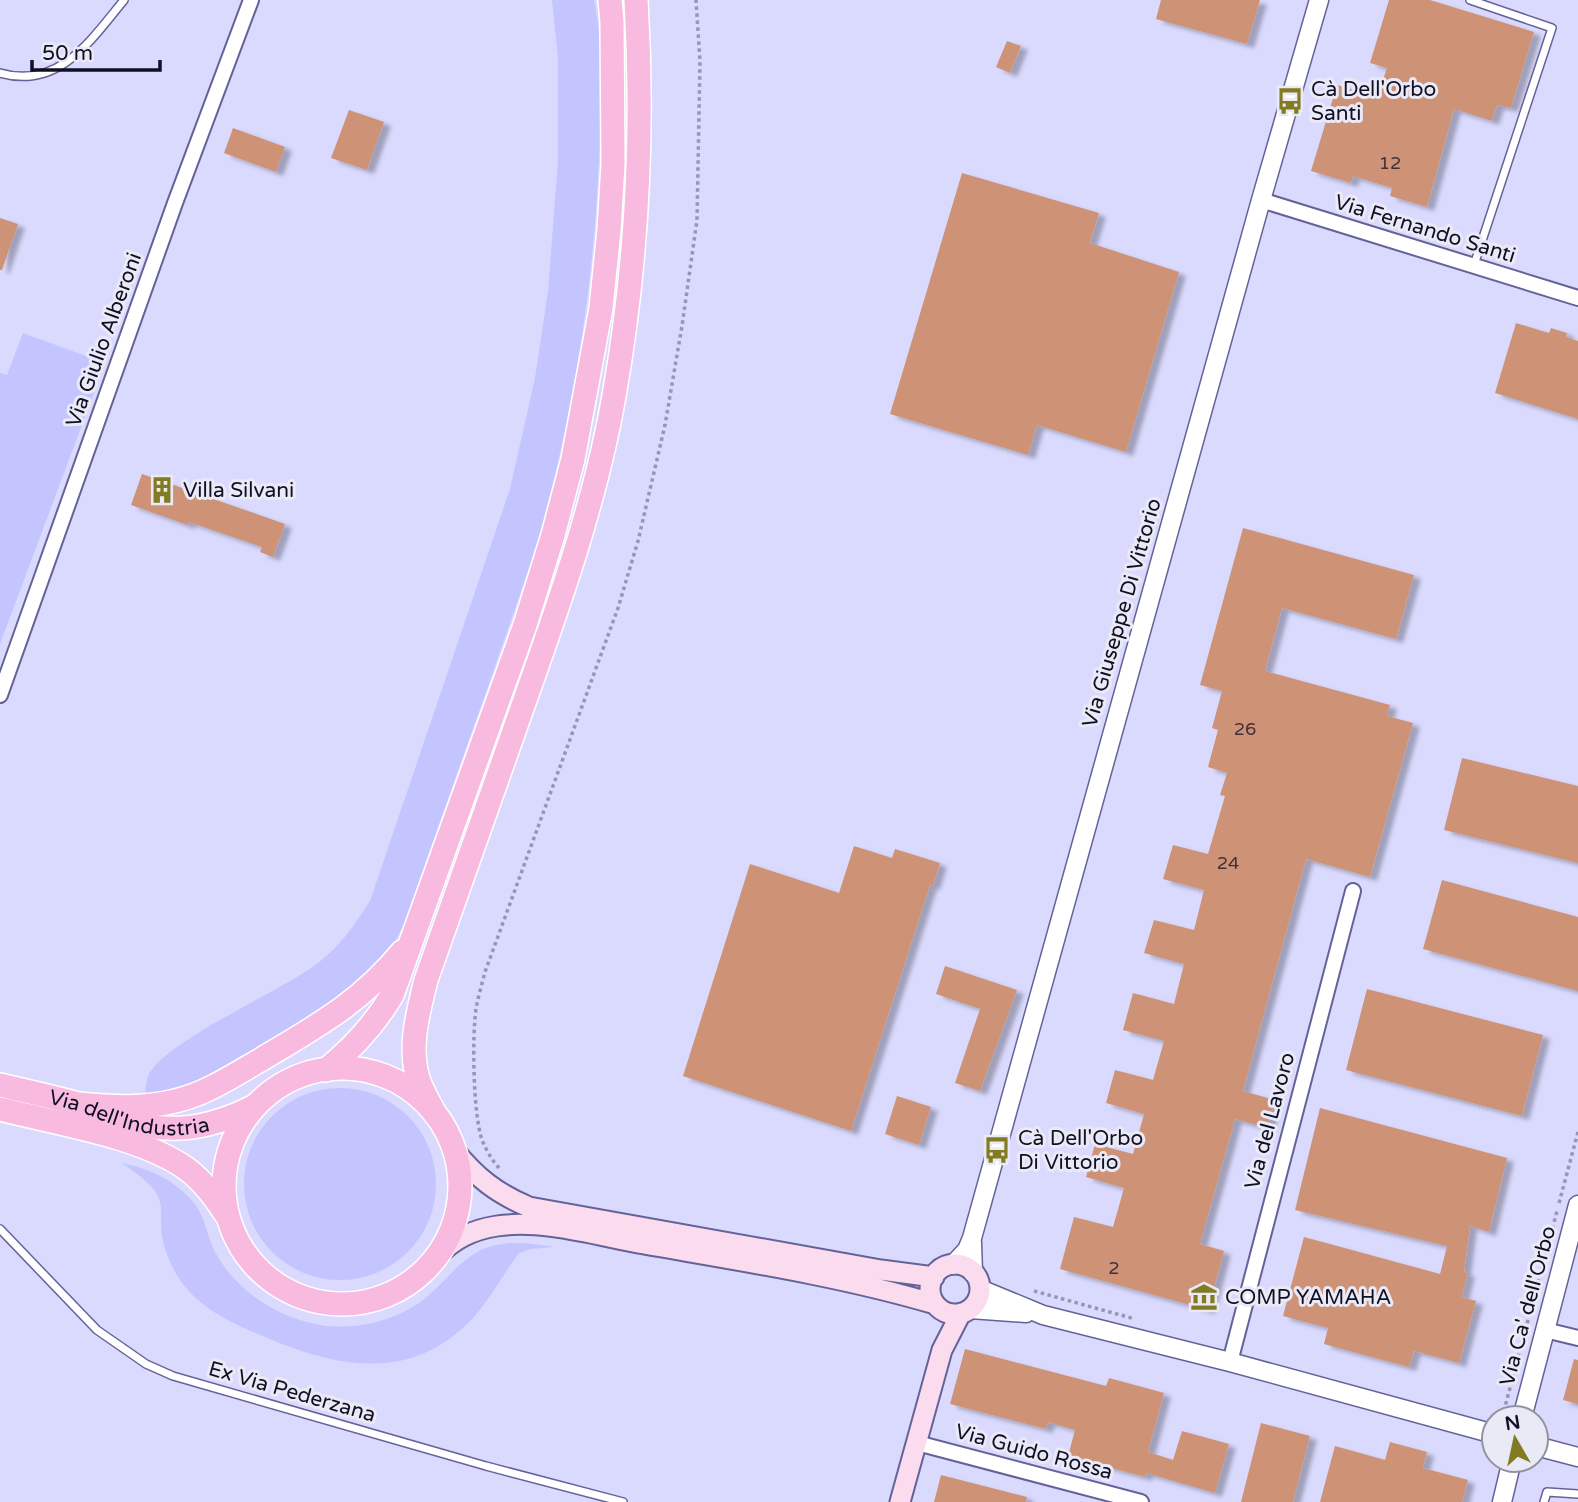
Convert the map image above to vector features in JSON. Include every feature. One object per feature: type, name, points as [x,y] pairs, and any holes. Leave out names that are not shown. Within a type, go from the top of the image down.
[{"type":"main road","points":[[326,1070],[344,1055],[381,1014],[392,995],[525,625],[553,535],[573,459],[601,308],[609,230],[613,111],[610,0]]},
{"type":"main road","points":[[636,0],[639,163],[634,245],[614,398],[567,581],[426,980],[416,1021],[415,1054],[419,1081],[454,1150],[470,1170],[501,1195],[529,1207],[869,1268],[934,1277]]},
{"type":"main road","points":[[79,1104],[124,1108],[150,1106],[201,1093],[341,1012],[386,972],[414,938]]},
{"type":"main road","points":[[435,1114],[418,1096],[397,1082],[375,1073],[351,1069],[326,1070],[300,1076],[276,1088],[256,1105],[238,1129],[227,1157],[223,1186],[227,1215],[238,1243],[255,1267],[278,1286],[304,1298],[333,1304],[363,1302],[391,1293],[416,1278],[454,1240],[482,1228],[554,1228],[855,1282],[952,1309],[975,1304],[977,1281],[968,1268],[953,1265],[939,1270],[934,1277],[930,1290],[952,1309]]},
{"type":"main road","name":"Via dell'Industria","points":[[0,1085],[79,1104],[119,1120],[175,1129],[195,1128],[218,1122],[256,1105]]},
{"type":"main road","name":"Via dell'Industria","points":[[0,1110],[154,1150],[197,1177],[211,1191],[227,1215]]},
{"type":"main road","points":[[437,1256],[450,1232],[458,1205],[460,1178],[454,1150]]},
{"type":"main road","points":[[900,1502],[952,1309]]},
{"type":"street","name":"Via Giulio Alberoni","points":[[0,695],[170,216],[251,0]]},
{"type":"street","name":"Via Giuseppe Di Vittorio","points":[[953,1265],[967,1250],[972,1238],[1319,0]]},
{"type":"street","name":"Via Fernando Santi","points":[[1261,200],[1578,298]]},
{"type":"street","name":"Via del Lavoro","points":[[1230,1362],[1353,891]]},
{"type":"street","name":"Via Ca' dell'Orbo","points":[[1526,1404],[1578,1205]]},
{"type":"street","name":"Via Giuseppe Di Vittorio","points":[[972,1238],[977,1281]]},
{"type":"street","points":[[977,1281],[1043,1315]]},
{"type":"street","points":[[952,1309],[1043,1315],[1230,1362],[1480,1430]]},
{"type":"street","points":[[1545,1330],[1578,1338]]},
{"type":"street","name":"Via Guido Rossa","points":[[917,1443],[1141,1502]]},
{"type":"street","points":[[1550,1450],[1578,1457]]},
{"type":"street","points":[[1502,1502],[1509,1474]]},
{"type":"lane","points":[[2,74],[18,78],[32,76],[63,65],[87,45],[124,0]]},
{"type":"lane","points":[[1470,0],[1552,28],[1474,265]]},
{"type":"lane","name":"Ex Via Pederzana","points":[[0,1229],[97,1330],[120,1348],[173,1376],[623,1502]]},
{"type":"lane","points":[[1544,1502],[1547,1492],[1578,1494]]},
{"type":"path","points":[[505,1174],[492,1161],[482,1140],[478,1118],[474,1040],[476,1009],[485,972],[618,608],[638,541],[665,425],[696,220],[700,61],[696,0]]},
{"type":"path","points":[[1506,1404],[1578,1132]]},
{"type":"shaded area","points":[[552,0],[594,0],[600,43],[598,179],[581,344],[557,466],[535,550],[405,922],[389,953],[367,982],[213,1080],[145,1097],[148,1076],[175,1048],[314,966],[339,944],[370,901],[510,489],[535,378],[548,292],[558,161],[558,59]]},
{"type":"shaded area","points":[[23,333],[105,363],[0,644],[0,373],[7,375]]},
{"type":"shaded area","points":[[340,1088],[377,1096],[408,1116],[428,1147],[436,1184],[428,1221],[408,1252],[377,1272],[340,1280],[303,1272],[272,1252],[252,1221],[244,1184],[252,1147],[272,1116],[303,1096]]},
{"type":"shaded area","points":[[122,1163],[161,1177],[187,1195],[201,1214],[215,1252],[244,1289],[284,1314],[315,1324],[360,1325],[404,1312],[429,1295],[470,1257],[494,1245],[529,1243],[554,1247],[519,1253],[473,1318],[451,1338],[428,1351],[404,1360],[380,1363],[329,1359],[303,1352],[238,1325],[214,1312],[192,1295],[179,1278],[168,1256],[163,1241],[159,1199],[153,1188]]},
{"type":"building","points":[[1161,0],[1260,0],[1247,44],[1156,19]]},
{"type":"building","points":[[1389,0],[1430,0],[1534,32],[1511,108],[1497,105],[1492,121],[1454,109],[1427,207],[1390,196],[1392,188],[1353,176],[1351,183],[1311,171],[1337,85],[1377,97],[1387,68],[1370,63]]},
{"type":"building","points":[[1007,41],[1021,46],[1010,73],[996,67]]},
{"type":"building","points":[[349,110],[384,122],[367,170],[331,158]]},
{"type":"building","points":[[233,128],[285,147],[276,172],[224,153]]},
{"type":"building","points":[[962,173],[1099,213],[1090,243],[1179,272],[1126,452],[1037,425],[1028,455],[890,414]]},
{"type":"building","points":[[0,218],[18,224],[2,270],[0,270]]},
{"type":"building","points":[[1516,323],[1549,333],[1551,328],[1567,333],[1566,337],[1578,341],[1578,419],[1495,393]]},
{"type":"building","name":"Villa Silvani","points":[[142,474],[285,524],[273,557],[260,552],[262,547],[131,505]]},
{"type":"building","points":[[1243,528],[1414,575],[1396,639],[1282,608],[1265,671],[1390,705],[1387,716],[1413,723],[1370,877],[1306,859],[1243,1091],[1275,1100],[1267,1128],[1235,1119],[1200,1244],[1224,1251],[1208,1310],[1060,1269],[1074,1217],[1113,1227],[1124,1188],[1086,1177],[1095,1144],[1133,1154],[1144,1114],[1106,1103],[1115,1070],[1153,1080],[1164,1041],[1123,1030],[1133,993],[1174,1004],[1184,964],[1144,953],[1154,920],[1194,930],[1204,890],[1163,879],[1173,845],[1208,854],[1225,796],[1220,795],[1227,773],[1208,767],[1218,730],[1212,728],[1222,691],[1200,685]]},
{"type":"building","points":[[1462,758],[1578,786],[1578,863],[1444,830]]},
{"type":"building","points":[[854,846],[892,858],[895,849],[940,863],[933,886],[930,885],[851,1131],[683,1076],[750,864],[839,893]]},
{"type":"building","points":[[1442,880],[1578,917],[1578,991],[1423,949]]},
{"type":"building","points":[[945,966],[1017,990],[980,1091],[955,1083],[980,1009],[936,994]]},
{"type":"building","points":[[1367,989],[1543,1035],[1522,1116],[1346,1070]]},
{"type":"building","points":[[897,1096],[931,1107],[919,1145],[885,1134]]},
{"type":"building","points":[[1320,1108],[1507,1158],[1489,1232],[1470,1226],[1464,1272],[1468,1273],[1462,1297],[1476,1301],[1459,1363],[1414,1351],[1409,1367],[1324,1344],[1328,1328],[1283,1316],[1304,1237],[1440,1274],[1447,1246],[1295,1210]]},
{"type":"building","points":[[965,1349],[1106,1386],[1109,1378],[1164,1393],[1148,1452],[1173,1460],[1182,1431],[1229,1444],[1215,1493],[1146,1473],[1145,1477],[1068,1456],[1075,1430],[1048,1422],[1046,1429],[950,1404]]},
{"type":"building","points":[[1574,1359],[1578,1360],[1578,1404],[1563,1400]]},
{"type":"building","points":[[1261,1423],[1310,1436],[1293,1502],[1241,1502]]},
{"type":"building","points":[[1390,1442],[1427,1452],[1423,1468],[1468,1480],[1462,1502],[1320,1502],[1335,1446],[1385,1460]]},
{"type":"building","points":[[941,1475],[1027,1497],[1026,1502],[934,1502]]},
{"type":"place","name":"Cà Dell'Orbo Santi","points":[[1290,101]]},
{"type":"place","name":"Villa Silvani","points":[[162,490]]},
{"type":"place","name":"Cà Dell'Orbo Di Vittorio","points":[[997,1150]]},
{"type":"place","name":"COMP YAMAHA","points":[[1204,1297]]}]
